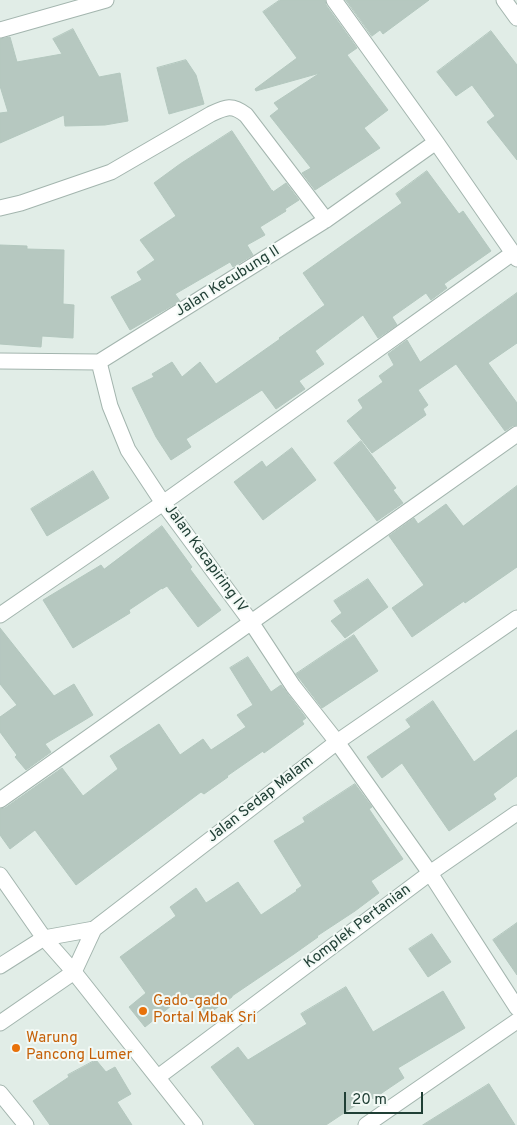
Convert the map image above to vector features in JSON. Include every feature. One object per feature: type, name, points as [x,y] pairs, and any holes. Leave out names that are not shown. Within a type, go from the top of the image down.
[{"type":"street","points":[[0,30],[106,0]]},
{"type":"street","points":[[0,614],[163,503],[515,256],[334,0]]},
{"type":"street","points":[[504,0],[517,18]]},
{"type":"street","points":[[0,208],[21,203],[111,172],[211,114],[225,108],[237,108],[249,119],[326,220]]},
{"type":"street","name":"Jalan Kecubung II","points":[[99,362],[326,220],[436,142]]},
{"type":"street","points":[[0,362],[99,362]]},
{"type":"street","name":"Jalan Kacapiring IV","points":[[99,362],[110,406],[128,450],[163,503],[251,622],[293,686],[337,742]]},
{"type":"street","points":[[0,800],[517,434]]},
{"type":"street","name":"Jalan Sedap Malam","points":[[0,966],[44,938],[94,929],[337,742],[517,618]]},
{"type":"street","points":[[337,742],[430,873],[517,1008]]},
{"type":"street","name":"Komplek Pertanian","points":[[158,1077],[430,873],[517,813]]},
{"type":"street","points":[[0,875],[44,938],[74,972],[196,1125]]},
{"type":"street","points":[[0,1023],[74,972],[94,929]]},
{"type":"street","points":[[366,1125],[517,1021]]},
{"type":"street","points":[[0,1093],[26,1125]]},
{"type":"building","points":[[280,0],[325,0],[326,5],[357,48],[347,55],[388,110],[364,128],[380,148],[315,190],[302,173],[311,168],[270,116],[279,109],[274,103],[320,73],[256,91],[255,89],[297,58],[263,12]]},
{"type":"building","points":[[346,0],[429,0],[383,34],[380,30],[372,36]]},
{"type":"building","points":[[73,29],[99,77],[120,73],[128,121],[105,125],[65,126],[64,115],[0,143],[0,113],[8,112],[0,86],[0,39],[10,37],[17,62],[62,54],[53,39]]},
{"type":"building","points":[[491,31],[517,65],[517,160],[487,122],[495,116],[472,85],[456,96],[437,72]]},
{"type":"building","points":[[186,60],[196,75],[204,104],[169,114],[157,68]]},
{"type":"building","points":[[232,131],[272,191],[286,183],[299,200],[285,209],[286,211],[260,227],[265,235],[247,245],[253,255],[233,267],[230,262],[175,294],[180,301],[130,330],[111,297],[142,280],[137,272],[155,260],[140,240],[176,216],[154,183]]},
{"type":"building","points":[[427,171],[459,214],[463,211],[491,251],[444,284],[447,288],[431,300],[426,293],[392,317],[397,325],[378,338],[363,315],[315,351],[324,364],[299,381],[305,389],[276,409],[262,390],[186,439],[191,447],[171,460],[156,437],[132,388],[154,377],[152,374],[172,362],[182,377],[200,362],[216,384],[280,339],[325,305],[303,273],[402,203],[396,194]]},
{"type":"building","points":[[0,245],[27,246],[27,249],[64,250],[63,304],[74,305],[73,338],[42,336],[41,347],[0,344]]},
{"type":"building","points":[[517,293],[517,343],[488,363],[517,403],[517,425],[505,431],[456,364],[418,390],[428,405],[423,409],[426,415],[372,453],[347,421],[363,408],[358,400],[383,382],[379,376],[394,365],[388,354],[407,340],[420,362]]},
{"type":"building","points":[[361,441],[396,488],[393,490],[403,503],[377,521],[334,463]]},
{"type":"building","points":[[292,448],[316,480],[263,520],[234,482],[262,461],[266,467]]},
{"type":"building","points":[[93,471],[109,498],[47,536],[31,509]]},
{"type":"building","points":[[517,486],[517,567],[412,637],[392,608],[424,585],[389,536],[414,518],[418,524],[446,504],[463,526]]},
{"type":"building","points":[[162,526],[192,567],[190,569],[221,610],[198,627],[167,586],[129,610],[130,613],[73,648],[43,600],[101,565],[104,569]]},
{"type":"building","points":[[368,579],[388,607],[345,638],[331,621],[342,613],[334,601]]},
{"type":"building","points":[[0,628],[54,696],[74,684],[93,715],[45,744],[51,752],[26,770],[15,757],[17,755],[0,732],[0,717],[17,705],[0,684]]},
{"type":"building","points":[[354,635],[378,671],[322,708],[296,674]]},
{"type":"building","points":[[248,657],[271,692],[281,685],[306,718],[302,721],[304,724],[264,753],[263,751],[227,776],[204,794],[201,792],[76,885],[35,830],[10,849],[0,835],[0,809],[5,808],[62,768],[83,796],[118,769],[110,756],[159,724],[180,755],[203,739],[211,750],[246,727],[237,715],[253,705],[230,668]]},
{"type":"building","points":[[433,701],[474,762],[517,730],[517,776],[493,794],[496,799],[449,831],[402,763],[382,778],[367,757],[411,727],[406,720]]},
{"type":"building","points":[[355,784],[372,807],[369,809],[403,859],[371,881],[379,893],[204,1017],[187,993],[145,1027],[129,1007],[146,993],[120,957],[176,916],[170,907],[196,888],[206,903],[238,882],[261,915],[297,891],[302,886],[274,841],[305,822],[303,818]]},
{"type":"building","points":[[517,923],[517,975],[493,940]]},
{"type":"building","points":[[432,934],[451,962],[428,977],[409,949]]},
{"type":"building","points":[[346,987],[373,1032],[443,991],[465,1028],[398,1068],[404,1078],[373,1099],[371,1095],[326,1125],[255,1125],[211,1067],[238,1047],[248,1060],[307,1024],[301,1014]]},
{"type":"building","points":[[96,1060],[106,1072],[115,1067],[131,1094],[117,1102],[132,1125],[50,1125],[33,1101],[69,1077],[68,1075]]},
{"type":"building","points":[[489,1084],[515,1125],[423,1125]]},
{"type":"place","name":"Gado-gado Portal Mbak Sri","points":[[143,1011]]},
{"type":"place","name":"Warung Pancong Lumer","points":[[16,1048]]}]
